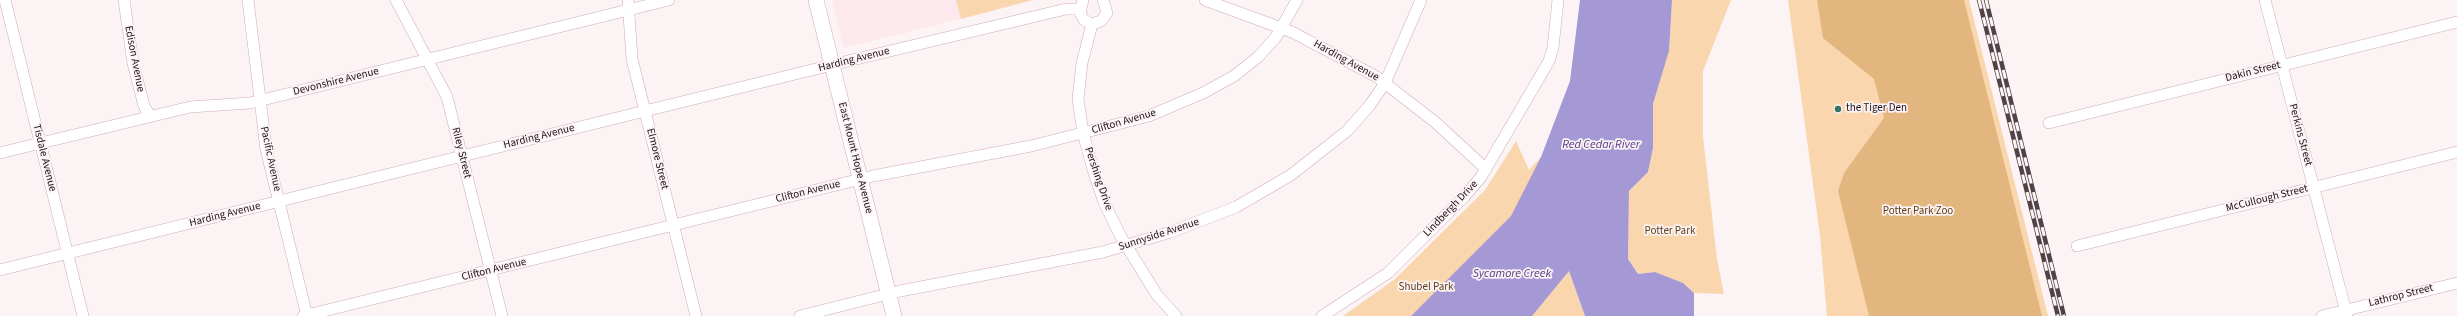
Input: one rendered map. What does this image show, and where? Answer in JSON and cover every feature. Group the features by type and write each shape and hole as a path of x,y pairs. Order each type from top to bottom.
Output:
{"street":[{"name":"Tisdale Avenue","path":"5,0 83,316"},
{"name":"Edison Avenue","path":"124,0 133,63 144,106 150,116"},
{"name":"Pacific Avenue","path":"248,0 266,149 306,316"},
{"name":"Riley Street","path":"396,0 447,97 502,316"},
{"name":"Devonshire Avenue","path":"0,153 150,116 207,104 250,103 259,101 427,60 629,5 669,0"},
{"name":"East Mount Hope Avenue","path":"816,0 894,316"},
{"name":"Harding Avenue","path":"1205,0 1283,28 1385,83 1435,122 1486,169"},
{"name":"Clifton Avenue","path":"306,316 860,180 1083,133 1149,116 1203,93 1234,76 1258,57 1283,28 1297,0"},
{"name":"Sunnyside Avenue","path":"800,316 889,294 1126,246 1209,218 1268,189 1290,175 1347,131 1370,106 1385,83 1422,0"},
{"name":"Lindbergh Drive","path":"1322,316 1388,273 1464,197 1486,169 1549,61 1553,48 1558,0"},
{"name":"Perkins Street","path":"2265,0 2347,313"},
{"path":"1081,4 1084,20 1092,24 1104,18 1108,1"},
{"name":"Harding Avenue","path":"0,270 1066,9 1081,4"},
{"name":"Elmore Street","path":"629,5 632,59 696,316"},
{"name":"Dakin Street","path":"2049,123 2282,64 2457,22"},
{"name":"Pershing Drive","path":"1092,24 1082,63 1078,99 1083,133 1104,202 1126,246 1157,295 1176,316"},
{"name":"McCullough Street","path":"2077,246 2457,152"},
{"name":"Lathrop Street","path":"2322,316 2347,313 2457,283"}],"shaded area":[{"path":"832,0 1036,0 844,48"}],"green space":[{"path":"956,0 1032,0 961,19"},
{"name":"Potter Park","path":"1672,0 1731,0 1703,71 1703,137 1717,259 1724,294 1694,293 1683,283 1655,272 1638,274 1628,259 1629,191 1648,172 1653,148 1653,104 1669,51"},
{"name":"Potter Park Zoo","path":"1788,0 1969,0 2048,316 1827,316 1820,236"},
{"name":"Potter Park Zoo","path":"1817,0 1964,0 2042,316 1869,316 1838,191 1844,173 1884,118 1874,79 1823,38"},
{"name":"Shubel Park","path":"1516,141 1529,170 1541,157 1569,271 1585,316 1343,316 1395,279 1485,190"}],"water":[{"name":"Red Cedar River","path":"1580,0 1672,0 1669,51 1653,104 1653,148 1648,172 1629,191 1628,259 1638,274 1655,272 1683,283 1694,293 1694,316 1585,316 1569,271 1532,316 1411,316 1511,216 1541,157 1570,81"}],"railway":[{"path":"1979,0 2058,316"},
{"path":"1986,0 2064,316"}],"place":[{"name":"the Tiger Den","path":"1838,109"}],"water label":[{"name":"Sycamore Creek","path":"1512,274"}]}
